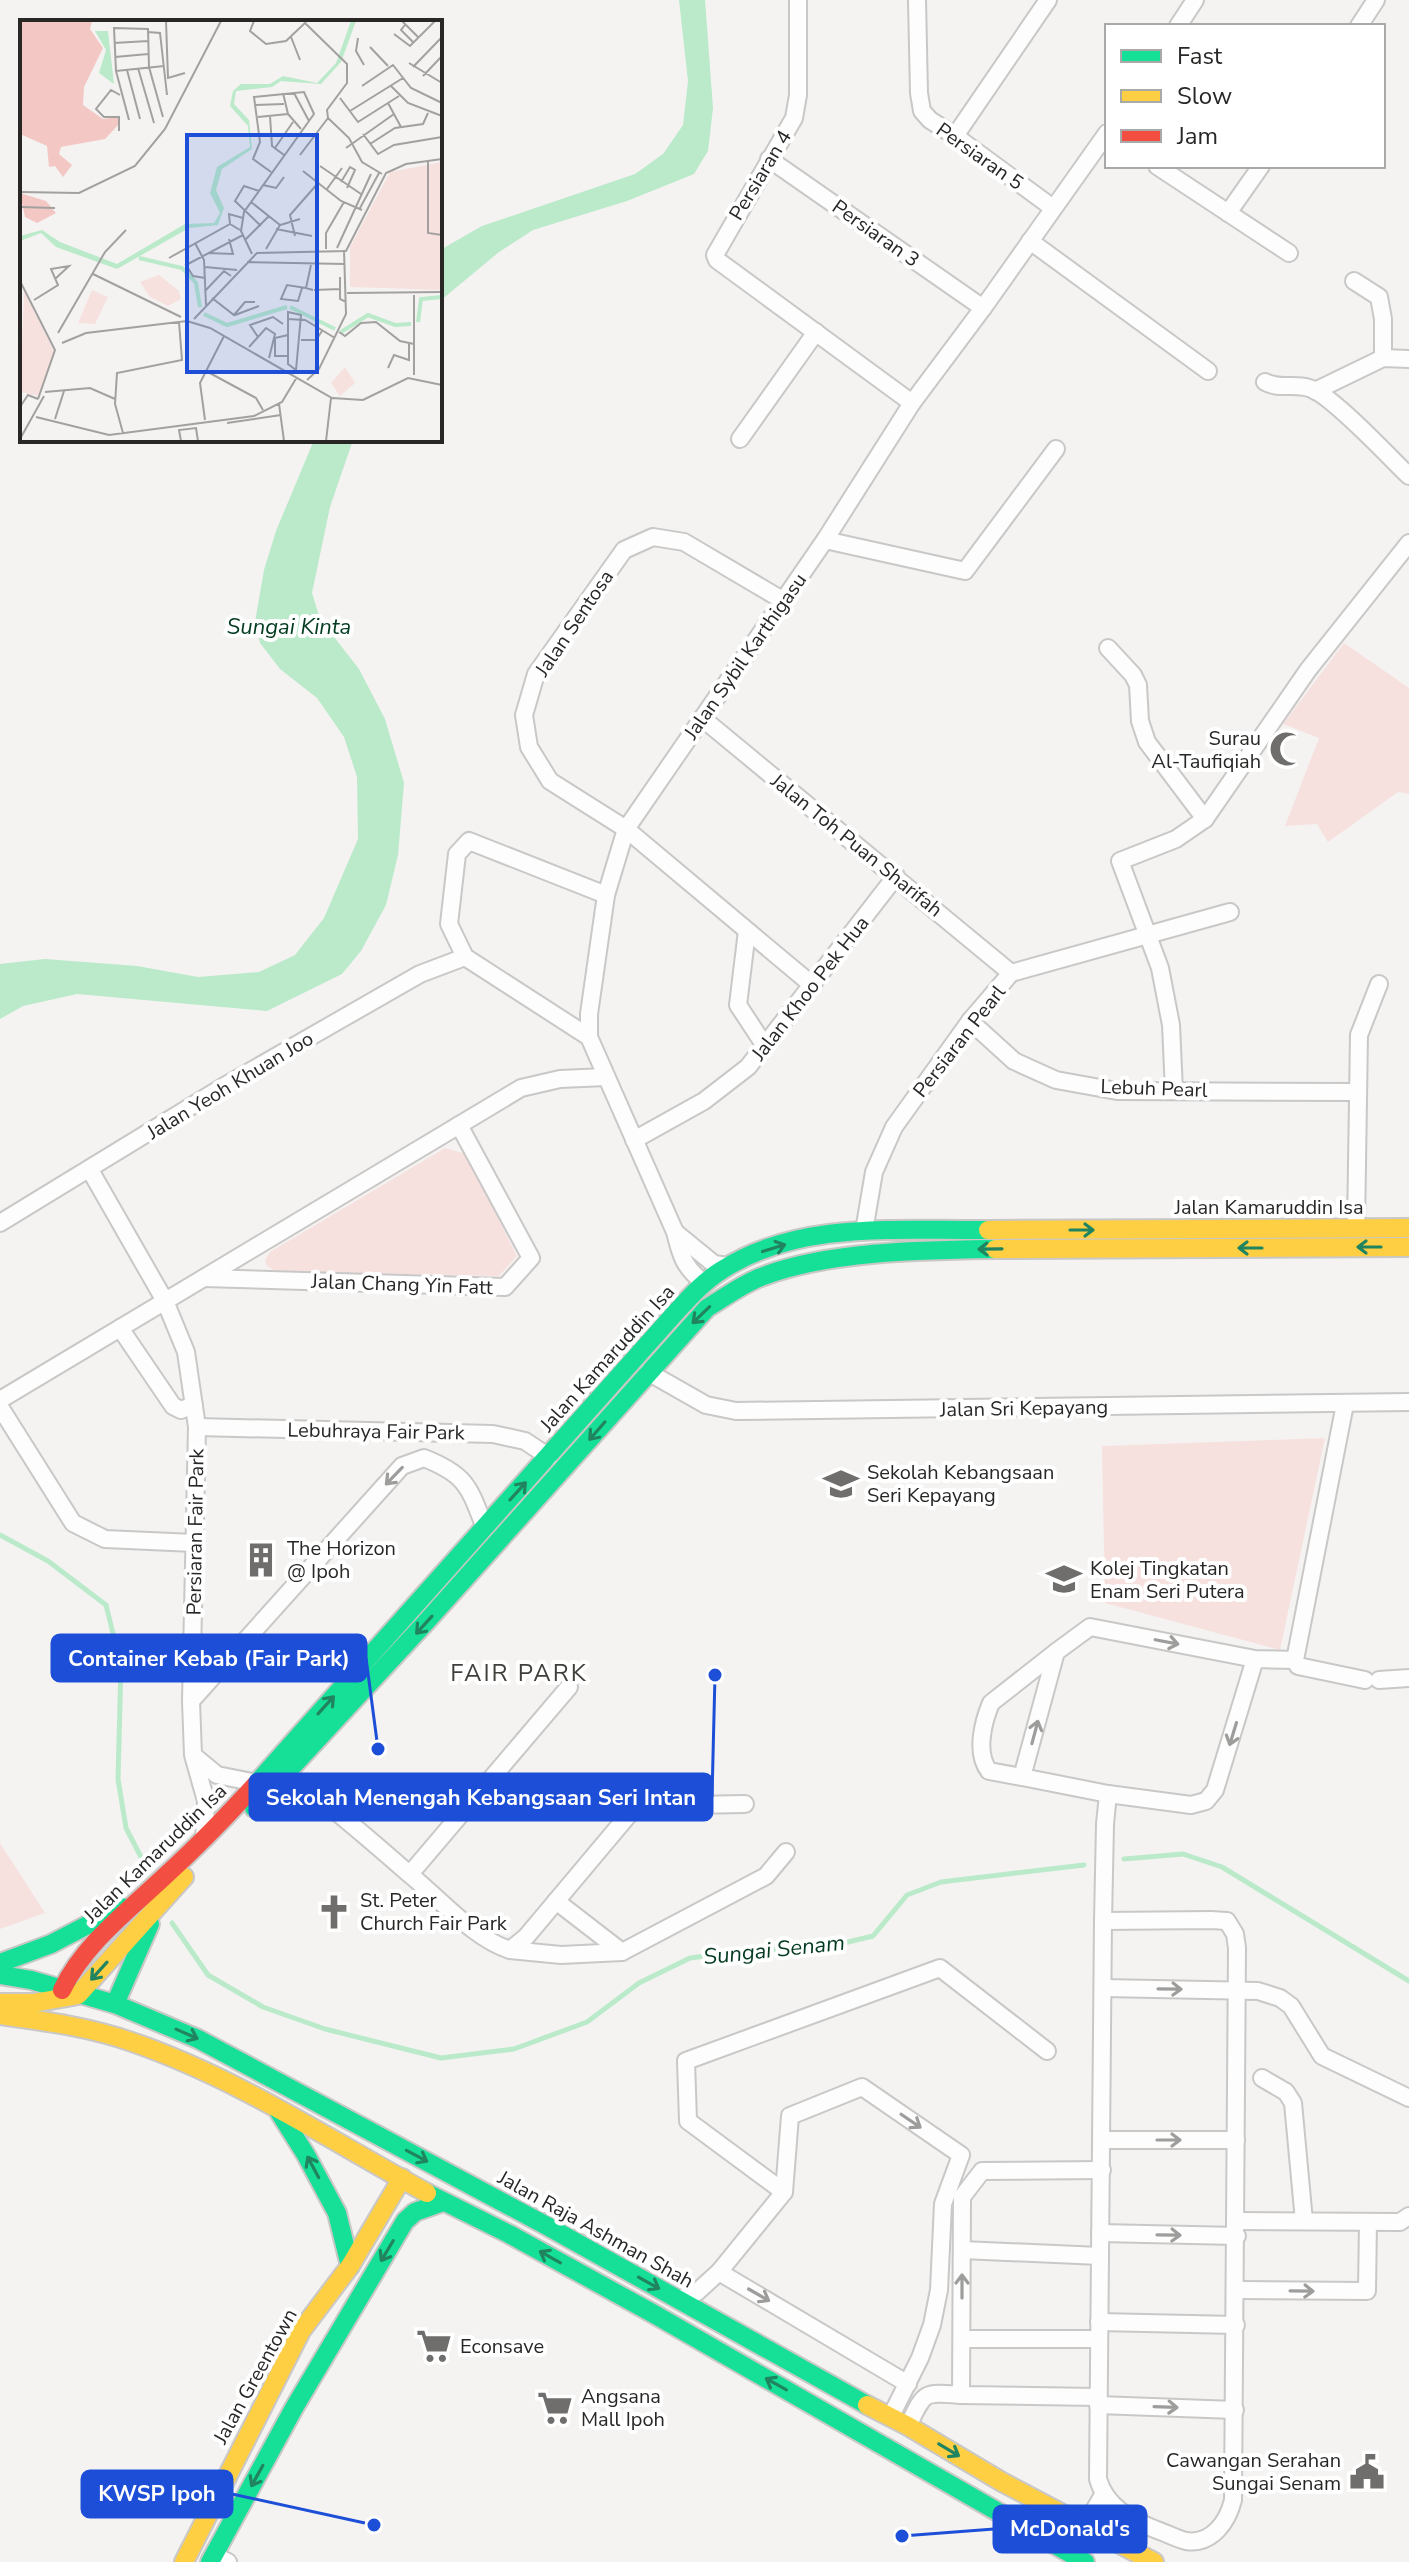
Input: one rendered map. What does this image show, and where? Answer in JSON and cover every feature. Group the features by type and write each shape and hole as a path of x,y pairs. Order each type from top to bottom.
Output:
{"main road":[{"name":"Jalan Kamaruddin Isa","path":"152,1900 257,1783 281,1768 485,1528 633,1361 704,1283 728,1266 766,1250 822,1235 864,1231 1409,1228"},
{"path":"822,1261 854,1242 864,1231"},
{"name":"Jalan Kamaruddin Isa","path":"68,1995 71,1971 91,1946 152,1900 281,1768 707,1308 760,1277 822,1261 864,1255 989,1249 1409,1247"},
{"path":"704,1283 721,1285 747,1273 760,1277"},
{"path":"633,1361 648,1372"},
{"path":"0,1963 152,1900"},
{"path":"115,2004 152,1900"},
{"name":"Jalan Raja Ashman Shah","path":"0,1975 31,1980 68,1995 115,2004 198,2039 547,2226 840,2392 891,2416 1002,2482 1154,2562"},
{"path":"0,2003 68,1995 84,2015 113,2023 204,2063 276,2108 443,2202 506,2233 1085,2562"},
{"path":"0,2015 129,2041 246,2090"},
{"path":"276,2108 337,2213 350,2266"},
{"path":"402,2178 427,2181 504,2219 547,2226"},
{"name":"Jalan Greentown","path":"184,2562 301,2331 350,2266 402,2178"},
{"path":"217,2560 294,2408 405,2221 415,2212 443,2202"},
{"path":"840,2392 850,2410 844,2423"},
{"path":"1002,2482 1123,2562"}],"street":[{"name":"Persiaran 4","path":"798,0 799,69 794,118 716,251 717,260 816,332"},
{"name":"Persiaran 5","path":"917,0 922,111 930,120 1053,208"},
{"path":"955,136 1048,0"},
{"path":"1179,24 1195,0"},
{"path":"1360,24 1376,0"},
{"name":"Jalan Sybil Karthigasu","path":"704,1283 689,1271 675,1232 589,1037 589,1014 606,895 626,829 825,540 912,403 1105,136"},
{"name":"Persiaran 3","path":"769,159 983,308"},
{"path":"1160,168 1289,253"},
{"path":"1228,213 1260,168"},
{"path":"1030,241 1208,371"},
{"path":"1354,281 1379,297 1383,319 1383,358"},
{"path":"740,439 816,332 912,403"},
{"path":"1315,391 1383,358 1409,359"},
{"path":"1265,382 1275,388 1309,388 1328,398 1409,476"},
{"path":"825,540 965,571 1056,449"},
{"name":"Jalan Sentosa","path":"784,601 684,542 653,537 624,550 536,674 524,715 529,747 550,781 626,829 811,984"},
{"path":"1174,1091 1171,1025 1160,968 1120,861 1176,839 1205,819 1308,670 1409,543"},
{"path":"1108,648 1133,675 1138,685 1140,721 1147,742 1205,819"},
{"name":"Jalan Toh Puan Sharifah","path":"702,718 1011,973"},
{"path":"589,1037 465,957 449,924 457,854 469,841 606,895"},
{"name":"Jalan Khoo Pek Hua","path":"634,1140 704,1101 748,1067 896,876"},
{"name":"Persiaran Pearl","path":"864,1231 874,1172 894,1127 970,1021 1011,973 1230,912"},
{"path":"747,931 738,1005 765,1046"},
{"name":"Jalan Yeoh Khuan Joo","path":"0,1223 221,1088 407,982 465,957"},
{"path":"1356,1228 1359,1035 1379,984"},
{"name":"Lebuh Pearl","path":"970,1021 1014,1061 1056,1080 1117,1091 1358,1092"},
{"path":"0,1400 521,1088 560,1079 606,1077"},
{"name":"Jalan Chang Yin Fatt","path":"204,1278 505,1287 531,1258 459,1125"},
{"name":"Persiaran Fair Park","path":"90,1170 165,1301 186,1352 197,1427 191,1701 193,1755 206,1801 204,1840"},
{"name":"Jalan Sybil Karthigasu","path":"675,1232 714,1264 728,1266"},
{"path":"120,1328 173,1406 181,1410 194,1405"},
{"name":"Jalan Sri Kepayang","path":"648,1372 706,1405 736,1411 1409,1402"},
{"path":"1345,1404 1295,1660 1298,1666 1372,1680 1409,1678"},
{"path":"0,1407 73,1523 105,1539 194,1543"},
{"name":"Lebuhraya Fair Park","path":"197,1427 493,1434 525,1441 549,1457"},
{"path":"191,1701 402,1466 424,1458 451,1468 469,1488 485,1528"},
{"path":"1255,1659 1215,1790 1206,1801 1191,1805 1108,1794 989,1771 983,1764 980,1751 991,1703 1090,1627 1255,1659 1295,1660"},
{"path":"1022,1777 1056,1652"},
{"path":"410,1874 569,1687"},
{"path":"193,1755 217,1775 257,1783"},
{"path":"281,1768 440,1902 497,1946 510,1950 561,1955 622,1952 766,1876 786,1852"},
{"path":"1103,1921 1227,1921 1235,1934 1237,1948 1233,2500 1229,2517 1222,2528 1205,2538 1188,2542 1126,2516 1103,2495 1098,2479 1103,1921 1108,1794"},
{"path":"510,1950 526,1937 636,1806 745,1804"},
{"path":"556,1901 622,1952"},
{"path":"784,2192 688,2121 686,2061 940,1968 1047,2051"},
{"path":"1103,1988 1258,1991 1280,1998 1291,2006 1322,2056 1409,2098"},
{"path":"1262,2078 1286,2092 1293,2103 1304,2221"},
{"path":"679,2299 697,2292 719,2272 784,2192 790,2116 862,2087 961,2155 943,2204 939,2290 932,2325 891,2416"},
{"path":"1102,2140 1236,2140"},
{"path":"961,2395 962,2197 982,2171 1102,2170"},
{"path":"1100,2233 1237,2229 1304,2221 1400,2222 1409,2216"},
{"path":"1236,2290 1367,2291 1368,2222"},
{"path":"962,2250 1100,2256"},
{"path":"719,2272 908,2384"},
{"path":"962,2339 1236,2325"},
{"path":"908,2426 923,2397 929,2394 1235,2410"},
{"path":"1086,2524 1103,2495"},
{"path":"184,2562 217,2560 200,2528"}],"shaded area":[{"path":"1344,643 1409,688 1409,794 1398,792 1328,842 1317,824 1285,826 1319,738 1283,724"},
{"path":"445,1148 466,1154 517,1256 499,1276 275,1271 267,1266 265,1260 270,1252"},
{"path":"1325,1438 1280,1650 1105,1603 1102,1446"},
{"path":"0,1843 45,1913 0,1929"}],"water":[{"path":"679,0 705,0 713,108 708,151 694,174 627,201 533,230 499,252 442,299 442,249 482,226 635,174 663,154 683,125 688,81"},
{"name":"Sungai Kinta","path":"313,442 352,442 330,507 312,593 320,619 359,669 385,719 404,783 398,855 386,905 361,951 342,974 267,1011 77,994 23,1006 0,1019 0,964 45,959 137,966 198,977 259,972 295,955 324,918 358,839 357,777 344,737 317,698 280,669 260,643 255,622 264,570 276,531"}],"waterway":[{"name":"Sungai Senam","path":"0,1535 48,1561 106,1605 121,1666 118,1779 126,1828 141,1857"},
{"name":"Sungai Senam","path":"1124,1859 1183,1854 1222,1867 1409,1981"},
{"name":"Sungai Senam","path":"172,1923 208,1975 263,2007 325,2029 441,2058 514,2049 587,2022 639,1983 690,1958 753,1950 819,1949 873,1936 907,1895 941,1882 1084,1865"}],"traffic: fast":[{"path":"256,1784 676,1312 715,1274 752,1254 817,1236 885,1230 988,1230"},
{"path":"254,1808 426,1622 707,1308 754,1280 815,1262 876,1254 995,1249"},
{"path":"0,1963 51,1944 122,1907"},
{"path":"115,2004 150,1924"},
{"path":"0,1975 31,1980 115,2004 198,2039 547,2226 867,2405"},
{"path":"279,2112 337,2213 350,2266"},
{"path":"427,2193 654,2314 1085,2562"},
{"path":"210,2562 294,2408 405,2221 415,2212 443,2202"}],"traffic: slow":[{"path":"988,1230 1409,1228"},
{"path":"995,1249 1409,1247"},
{"path":"78,1995 184,1877"},
{"path":"0,2003 33,2003 73,1996"},
{"path":"0,2015 100,2032 171,2057 282,2111 427,2193"},
{"path":"184,2562 301,2331 350,2266 402,2178"},
{"path":"867,2405 1002,2482 1154,2562"}],"traffic: jam":[{"path":"62,1990 71,1973 95,1943 200,1843 256,1784"}],"place":[{"name":"Surau Al-Taufiqiah","path":"1287,749"},
{"name":"Sekolah Kebangsaan Seri Kepayang","path":"841,1484"},
{"name":"The Horizon @ Ipoh","path":"261,1560"},
{"name":"Kolej Tingkatan Enam Seri Putera","path":"1064,1579"},
{"name":"Sekolah Menengah Kebangsaan Seri Intan","path":"715,1675"},
{"name":"Container Kebab (Fair Park)","path":"378,1749"},
{"name":"St. Peter Church Fair Park","path":"334,1912"},
{"name":"Econsave","path":"434,2346"},
{"name":"Angsana Mall Ipoh","path":"555,2408"},
{"name":"Cawangan Serahan Sungai Senam","path":"1367,2472"},
{"name":"KWSP Ipoh","path":"374,2525"},
{"name":"McDonald's","path":"902,2536"}],"district":[{"name":"FAIR PARK","path":"519,1673"}]}
